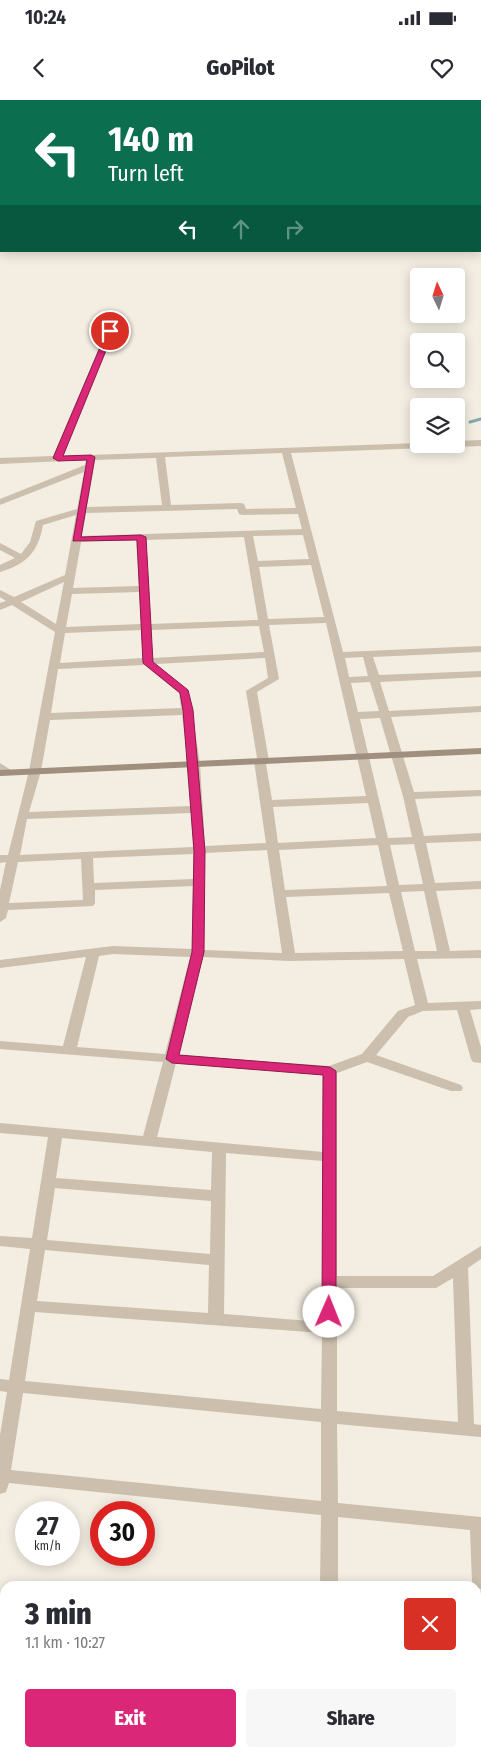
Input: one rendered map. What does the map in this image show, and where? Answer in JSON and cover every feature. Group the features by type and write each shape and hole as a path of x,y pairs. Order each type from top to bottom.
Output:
{"street":[{"path":"58,458 114,324"},
{"path":"465,444 481,443"},
{"path":"0,461 58,458 90,462 160,455 410,446"},
{"path":"286,450 354,716 422,1007"},
{"path":"160,455 167,508"},
{"path":"0,466 14,460"},
{"path":"0,502 90,462"},
{"path":"87,855 89,903 1,911 22,816 35,771 90,462"},
{"path":"0,569 23,559 36,543 39,522 82,510 241,506 242,512 302,511"},
{"path":"76,539 307,532"},
{"path":"248,534 274,679 251,691 289,957"},
{"path":"141,537 148,663 184,692 194,764 199,851 198,952 172,1059 149,1141"},
{"path":"0,546 23,559"},
{"path":"254,564 315,562"},
{"path":"0,607 70,576"},
{"path":"67,591 143,589"},
{"path":"0,593 59,630 330,620"},
{"path":"339,655 481,649"},
{"path":"367,654 409,796 445,956"},
{"path":"53,666 148,663 270,655"},
{"path":"345,680 481,674"},
{"path":"354,716 481,709"},
{"path":"44,717 188,710"},
{"path":"3,770 35,771 481,751"},
{"path":"409,796 481,793"},
{"path":"266,804 373,799"},
{"path":"22,816 196,808"},
{"path":"0,859 481,837"},
{"path":"88,887 199,882"},
{"path":"280,894 481,885"},
{"path":"0,964 113,950 289,957 392,954 410,957 481,954"},
{"path":"69,1050 93,953"},
{"path":"0,1045 330,1071 367,1057 403,1014 422,1007 481,1005"},
{"path":"462,1006 478,1059"},
{"path":"367,1057 456,1088"},
{"path":"329,1581 330,1071"},
{"path":"0,1128 329,1157"},
{"path":"56,1133 29,1306 8,1385 1,1481 479,1524 481,1581"},
{"path":"216,1319 219,1147"},
{"path":"48,1182 218,1196"},
{"path":"0,1241 217,1260"},
{"path":"330,1282 436,1282 481,1250"},
{"path":"8,1385 330,1418 474,1430 460,1265"},
{"path":"29,1306 329,1328"}],"waterway":[{"path":"470,422 481,419"}],"route":[{"path":"110,331 58,458 91,457 76,539 141,537 148,663 184,692 188,710 194,764 199,851 198,952 172,1059 330,1071 329,1312"}]}
